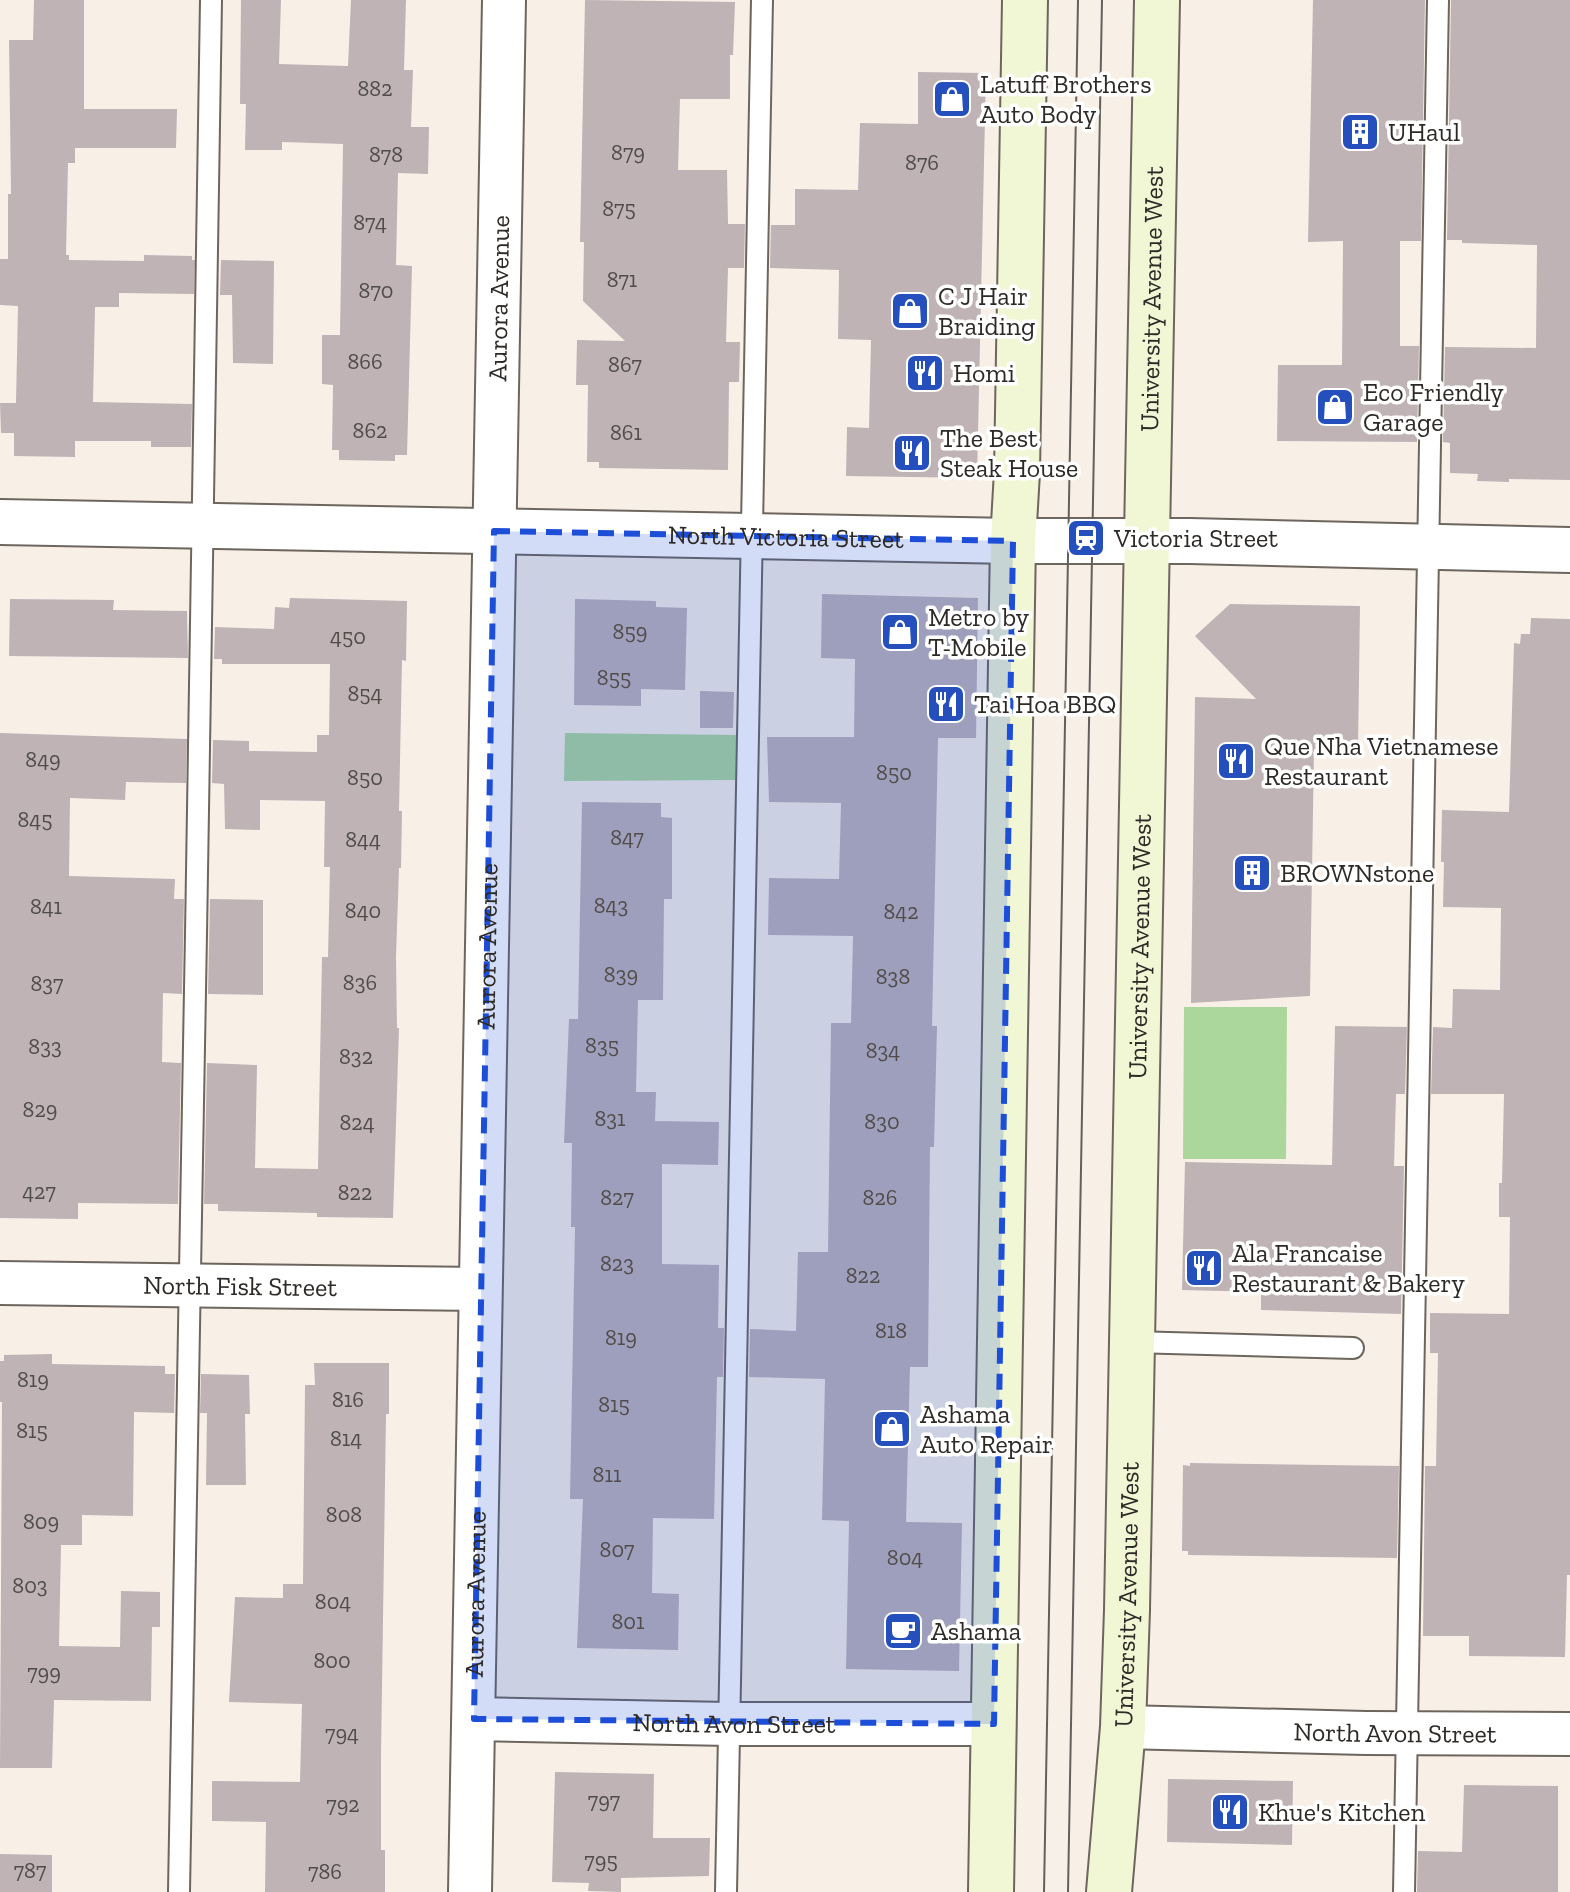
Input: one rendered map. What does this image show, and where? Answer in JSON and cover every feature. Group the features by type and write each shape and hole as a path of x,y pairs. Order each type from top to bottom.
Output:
{"main road":[{"path":"991,1892 1025,0"},
{"name":"University Avenue West","path":"1109,1892 1123,1727 1128,1595 1157,0"}],"street":[{"name":"Aurora Avenue","path":"470,1892 504,0"},
{"name":"North Victoria Street","path":"0,522 1570,550"},
{"name":"North Fisk Street","path":"0,1283 480,1289"},
{"name":"North Avon Street","path":"474,1719 729,1724 994,1724"},
{"name":"North Avon Street","path":"1123,1727 1570,1734"}],"lane":[{"path":"179,1892 211,0"},
{"path":"726,1892 762,0"},
{"path":"1404,1892 1438,0"},
{"path":"1131,1342 1353,1348"}],"highlighted area":[{"path":"494,531 1013,541 994,1724 474,1719"}],"green space":[{"path":"565,733 738,735 738,780 564,781"},
{"path":"1184,1007 1287,1007 1286,1159 1183,1159"}],"building":[{"path":"34,0 84,0 84,109 177,109 176,148 75,148 75,163 68,163 66,255 69,255 69,260 144,261 144,255 192,256 195,260 194,294 119,293 119,307 95,307 93,402 192,404 191,447 151,447 151,441 75,441 75,457 14,456 14,433 1,433 0,403 16,403 18,306 0,305 0,259 8,259 8,194 11,194 9,40 33,40"},
{"path":"241,0 281,0 279,64 348,66 351,0 406,0 404,70 413,70 411,127 429,127 428,174 398,173 396,265 412,266 407,455 395,455 395,461 339,460 339,450 332,450 333,385 322,384 322,335 340,335 343,144 282,142 282,150 245,150 246,104 240,104"},
{"path":"585,0 735,2 730,99 680,99 678,170 727,170 728,224 745,224 744,268 728,268 726,342 740,342 739,382 729,382 728,470 599,468 599,462 587,462 588,385 576,385 577,340 625,341 583,301 584,242 580,242"},
{"path":"1313,0 1425,0 1421,241 1400,241 1400,346 1419,346 1417,442 1277,441 1278,365 1342,365 1343,241 1308,242"},
{"path":"1451,0 1570,0 1570,480 1477,481 1478,474 1450,473 1450,443 1443,442 1445,347 1536,348 1537,245 1447,240"},
{"path":"918,72 986,73 977,478 846,476 847,427 869,428 871,340 838,339 839,270 770,268 771,225 795,225 795,189 858,190 860,123 918,124"},
{"path":"221,260 274,261 273,364 233,363 232,295 220,295"},
{"path":"822,594 978,598 976,738 938,738 932,1026 937,1026 934,1147 930,1147 928,1367 910,1367 906,1522 962,1523 959,1671 846,1669 849,1521 822,1520 825,1379 749,1377 750,1329 796,1331 798,1252 828,1252 831,1023 851,1023 853,936 768,935 769,878 839,879 841,803 769,802 767,737 854,737 855,659 821,658"},
{"path":"290,598 407,601 406,661 402,660 401,868 396,957 399,1028 393,1218 218,1211 218,1204 204,1204 207,1063 257,1065 255,1168 318,1169 322,957 328,957 330,867 324,867 325,801 260,800 260,830 225,829 224,784 212,783 213,740 249,741 249,751 317,752 317,735 329,735 330,664 222,664 222,659 214,659 215,627 274,629 275,607 289,608"},
{"path":"10,599 114,600 113,610 187,611 188,658 9,656"},
{"path":"575,599 656,601 656,607 687,608 685,690 641,689 641,706 574,705"},
{"name":"BROWNstone","path":"1230,604 1360,606 1358,749 1314,749 1310,996 1191,1003 1195,697 1256,699 1195,636"},
{"path":"1531,618 1570,619 1570,1575 1567,1575 1565,1657 1469,1656 1469,1636 1423,1636 1425,1466 1436,1466 1438,1353 1430,1353 1430,1313 1509,1314 1510,1217 1499,1217 1504,1094 1431,1094 1433,1027 1452,1028 1453,989 1500,990 1501,908 1443,907 1442,810 1509,812 1514,643 1520,644 1521,634 1530,634"},
{"path":"700,691 734,692 733,728 700,728"},
{"path":"0,733 187,739 186,783 126,782 125,800 70,798 69,876 175,879 174,899 184,899 182,994 163,993 162,1062 181,1063 178,1204 78,1203 78,1219 0,1218"},
{"path":"582,802 661,803 661,817 672,818 672,899 664,899 663,1000 638,1000 636,1092 656,1092 655,1121 719,1122 718,1165 662,1164 662,1264 719,1265 718,1328 724,1328 723,1377 717,1377 714,1519 653,1518 652,1593 679,1594 678,1650 577,1648 583,1499 570,1499 575,1227 571,1227 572,1143 564,1143 569,1019 578,1019"},
{"path":"210,899 263,900 263,995 208,994"},
{"path":"1335,1026 1407,1027 1405,1094 1396,1094 1394,1166 1404,1166 1401,1314 1261,1310 1261,1292 1182,1290 1185,1162 1332,1165"},
{"path":"52,1354 52,1364 165,1366 165,1374 175,1374 174,1413 134,1412 133,1516 82,1515 82,1545 61,1545 59,1646 120,1647 121,1591 160,1592 160,1627 152,1627 151,1701 54,1700 52,1768 0,1768 0,1361 4,1361 4,1355"},
{"path":"314,1363 389,1363 381,1756 381,1850 385,1850 385,1892 265,1892 266,1822 212,1821 212,1781 300,1782 302,1704 229,1702 235,1597 283,1598 283,1584 303,1584 305,1385 315,1385"},
{"path":"201,1374 249,1375 250,1414 245,1414 246,1485 206,1485 207,1413 200,1413"},
{"path":"1190,1463 1399,1466 1397,1558 1188,1555 1188,1551 1182,1551 1183,1465 1190,1466"},
{"path":"555,1772 654,1774 653,1838 710,1838 709,1876 621,1878 621,1892 588,1891 589,1883 552,1882"},
{"name":"Khue's Kitchen","path":"1168,1779 1293,1781 1292,1845 1167,1842"},
{"path":"1464,1785 1558,1786 1558,1892 1417,1892 1418,1851 1462,1852"},
{"path":"0,1854 52,1855 52,1892 0,1892"}],"tram line":[{"path":"1044,1892 1078,0"},
{"path":"1068,1892 1102,0"}],"place":[{"name":"Latuff Brothers Auto Body","path":"952,99"},
{"name":"UHaul","path":"1360,132"},
{"name":"C J Hair Braiding","path":"910,311"},
{"name":"Homi","path":"925,373"},
{"name":"Eco Friendly Garage","path":"1335,407"},
{"name":"The Best Steak House","path":"912,453"},
{"name":"Victoria Street","path":"1086,538"},
{"name":"Metro by T-Mobile","path":"900,632"},
{"name":"Tai Hoa BBQ","path":"946,704"},
{"name":"Que Nha Vietnamese Restaurant","path":"1236,761"},
{"name":"BROWNstone","path":"1252,873"},
{"name":"Ala Francaise Restaurant & Bakery","path":"1204,1268"},
{"name":"Ashama Auto Repair","path":"892,1429"},
{"name":"Ashama","path":"903,1631"},
{"name":"Khue's Kitchen","path":"1230,1812"}]}
